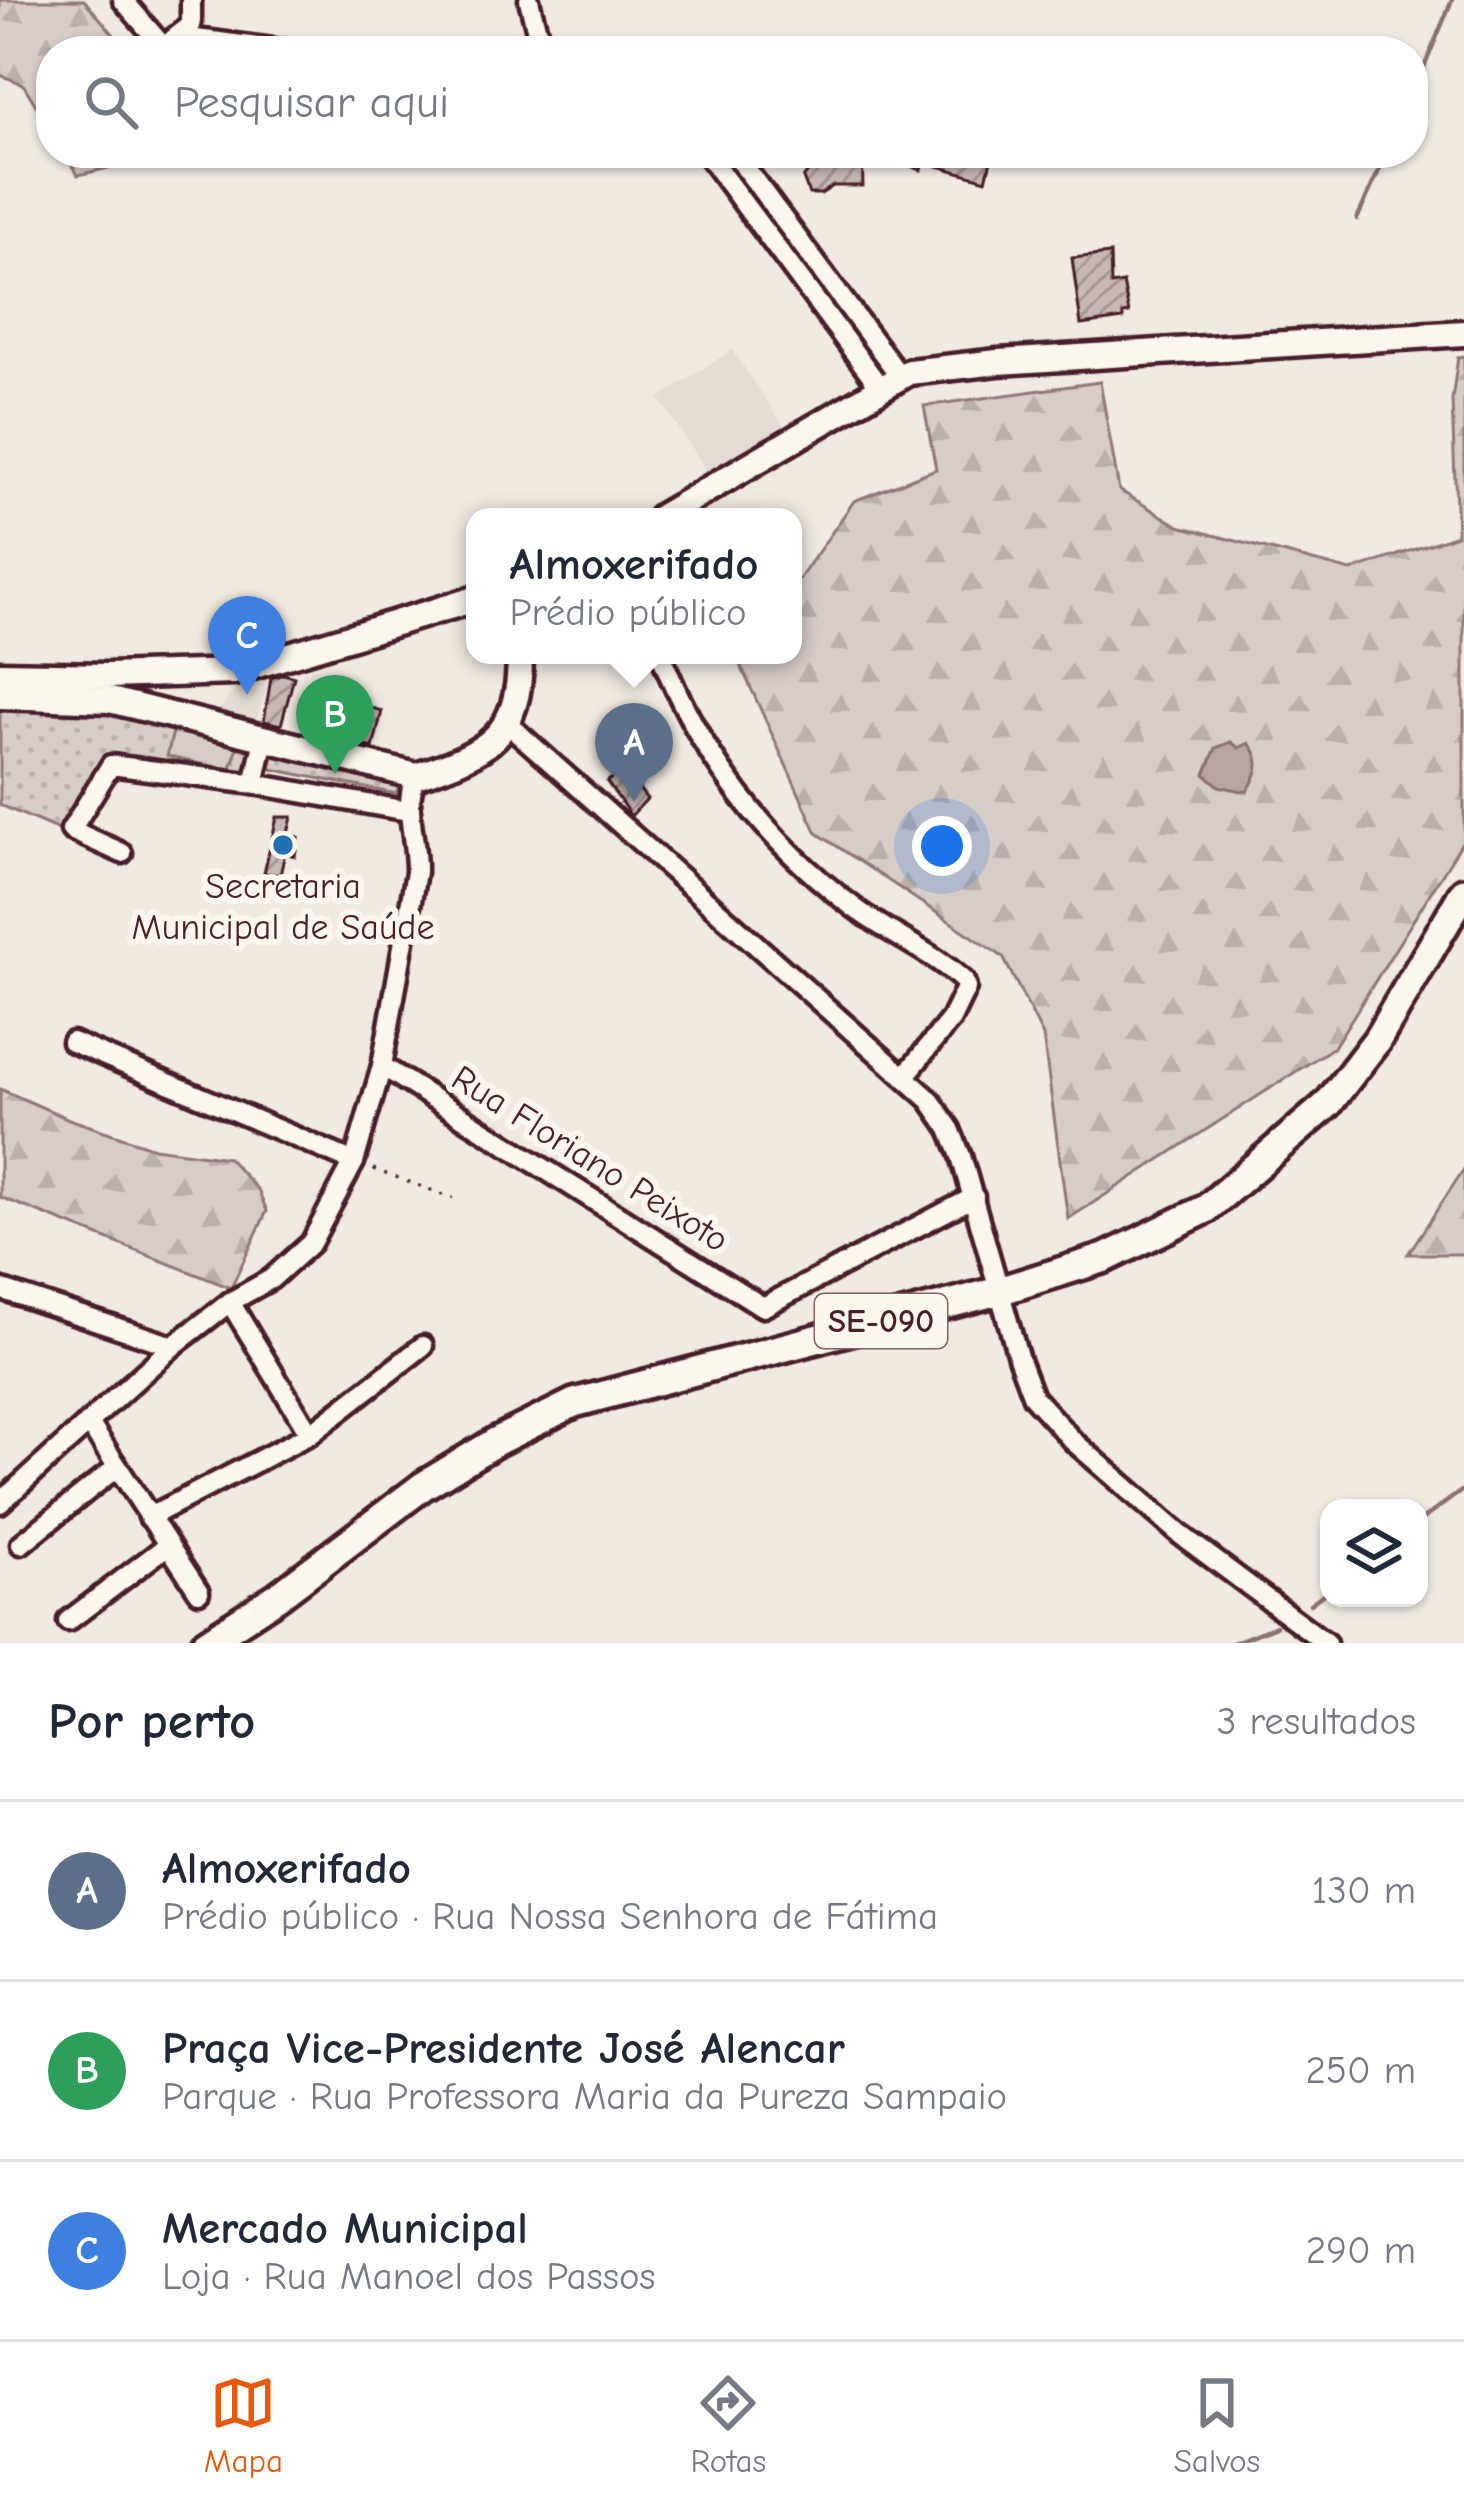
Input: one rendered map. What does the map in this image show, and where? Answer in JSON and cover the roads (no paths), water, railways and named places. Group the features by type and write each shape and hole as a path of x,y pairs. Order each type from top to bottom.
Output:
{"main road":[{"name":"SE-090","path":"206,1643 278,1596 423,1486 496,1441 555,1413 654,1381 1002,1290 1105,1258 1206,1209 1328,1104 1377,1040 1464,892"}],"street":[{"path":"123,0 162,36"},
{"path":"174,36 193,18 191,0"},
{"path":"529,0 538,36"},
{"path":"718,168 890,381"},
{"path":"744,168 890,381"},
{"path":"676,508 890,381 998,362 1464,333"},
{"path":"0,674 234,672 466,602"},
{"path":"0,696 110,700 416,776 451,765 489,743 508,724 516,706 519,664"},
{"path":"665,664 700,742 757,818 842,898 964,981 961,1004 905,1076"},
{"path":"508,724 930,1100 950,1129 974,1197 1033,1396 1058,1427 1181,1535 1326,1643"},
{"path":"254,784 264,739"},
{"path":"122,853 71,830 111,765 408,811"},
{"path":"0,1503 172,1346 298,1258 326,1217 354,1162 382,1066 416,872 417,844 408,811 416,776"},
{"path":"72,1042 354,1162"},
{"name":"Rua Floriano Peixoto","path":"382,1066 763,1307 974,1197"},
{"path":"0,1289 172,1346"},
{"path":"230,1302 310,1434"},
{"path":"149,1517 310,1434 423,1346"},
{"path":"89,1424 199,1592"},
{"path":"21,1544 118,1467"},
{"path":"68,1622 168,1545"}],"waterway":[{"path":"1428,58 1452,0"},
{"path":"1357,219 1380,168"},
{"path":"1428,1515 1464,1489"},
{"path":"1310,1604 1320,1597"},
{"path":"1232,1643 1276,1626"}],"place":[{"name":"Mercado Municipal","path":"247,695"},
{"name":"Praça Vice-Presidente José Alencar","path":"335,774"},
{"name":"Almoxerifado","path":"634,802"},
{"name":"Secretaria Municipal de Saúde","path":"283,845"}]}
